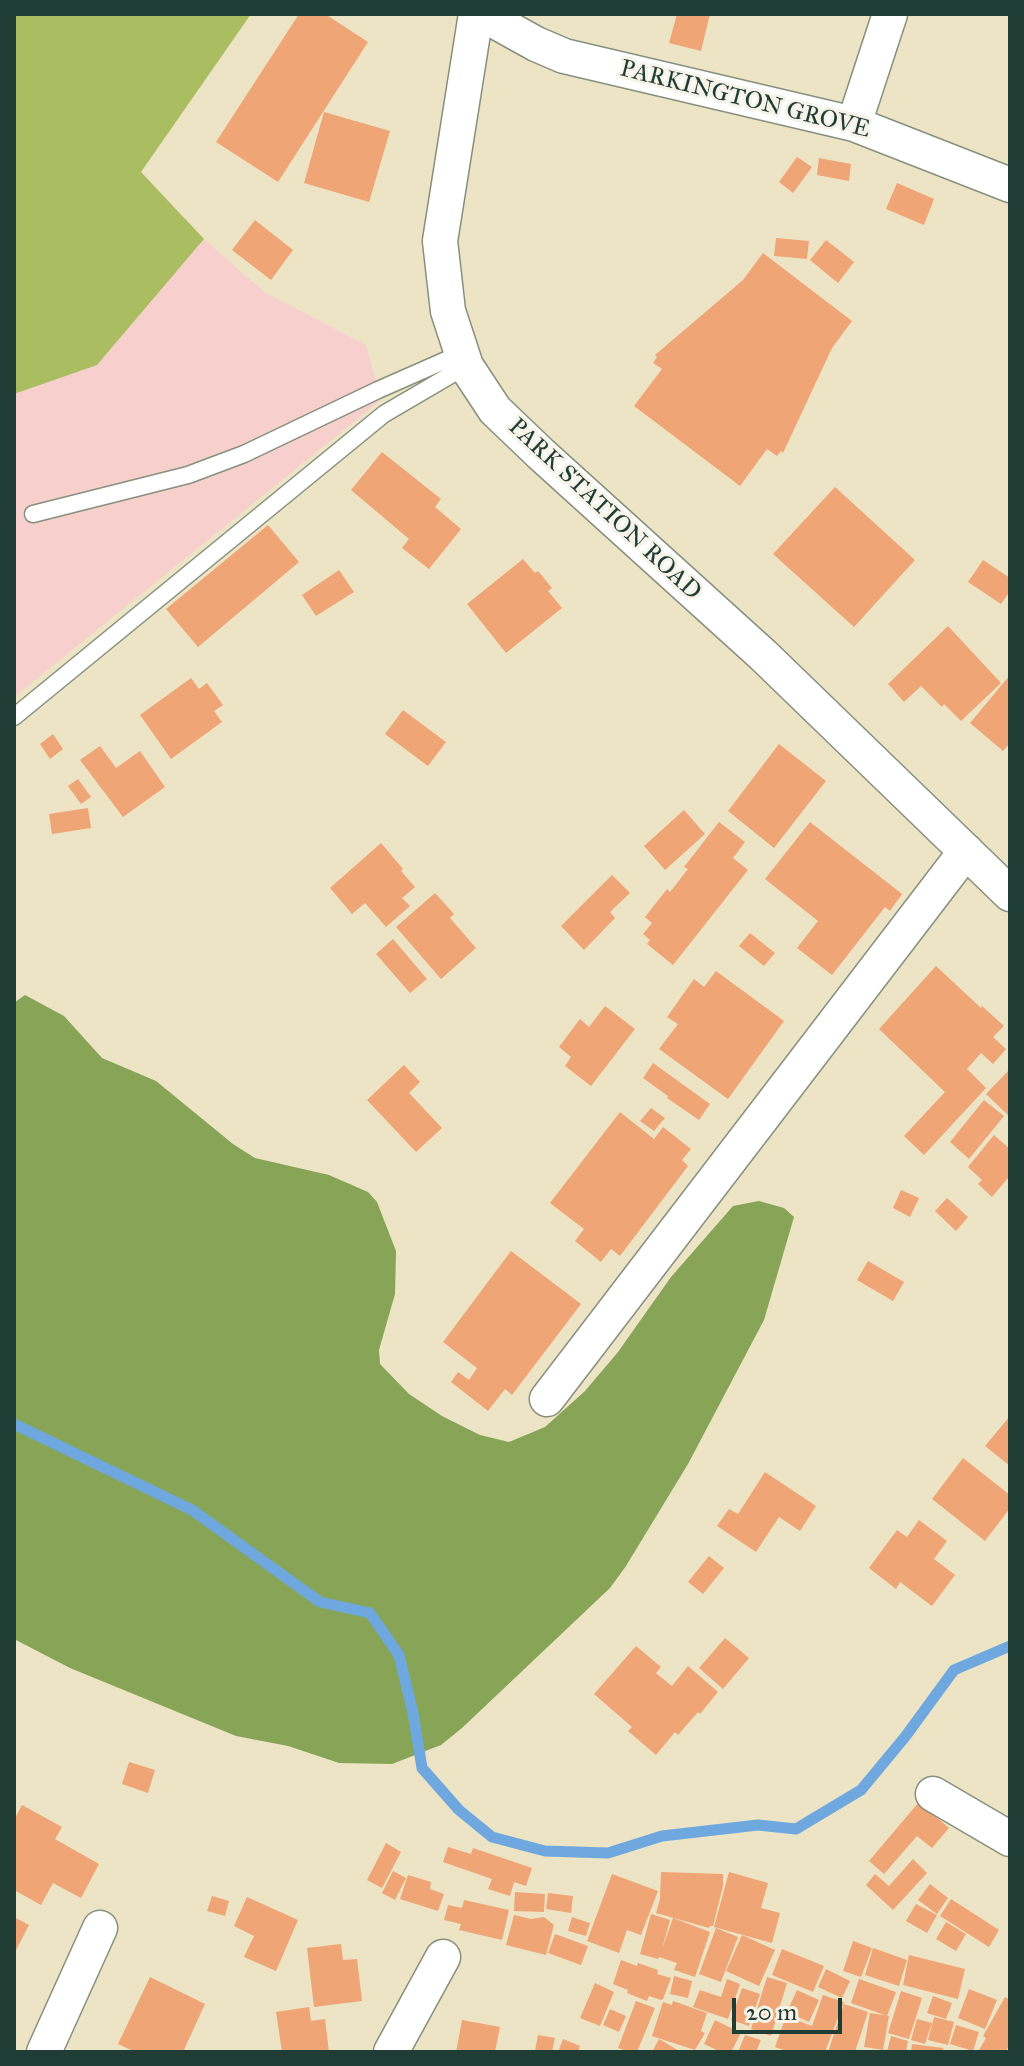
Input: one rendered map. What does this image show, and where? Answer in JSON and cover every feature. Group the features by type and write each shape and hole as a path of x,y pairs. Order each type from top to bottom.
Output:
{"street":[{"name":"PARKINGTON GROVE","path":"479,14 564,56 854,124 1010,185"},
{"name":"PARK STATION ROAD","path":"479,14 440,241 448,311 464,360 495,410 763,655 1010,894"},
{"path":"854,124 890,14"},
{"path":"547,1399 966,851"},
{"path":"933,1794 1010,1839"},
{"path":"44,2052 100,1928"},
{"path":"391,2052 443,1957"}],"lane":[{"path":"33,514 188,475 464,360"},
{"path":"14,717 384,414 464,360"}],"shaded area":[{"path":"204,239 264,292 366,345 381,400 14,697 14,394 97,365"}],"green space":[{"path":"14,14 251,14 141,172 204,239 97,365 14,394"},
{"path":"25,995 64,1016 102,1058 156,1081 233,1144 255,1158 329,1175 368,1192 377,1202 396,1251 395,1294 379,1350 380,1364 409,1394 442,1416 480,1435 509,1442 545,1427 585,1391 618,1352 671,1277 733,1206 759,1201 784,1208 794,1217 764,1320 688,1464 626,1566 610,1588 441,1745 392,1764 339,1763 288,1746 236,1736 70,1668 14,1639 14,1003"}],"building":[{"path":"299,14 325,14 368,42 278,182 216,142"},
{"path":"677,14 710,14 701,51 669,43"},
{"path":"324,112 390,131 369,202 304,183"},
{"path":"797,157 812,167 793,193 779,182"},
{"path":"819,158 851,164 849,181 817,175"},
{"path":"897,183 934,199 924,225 886,209"},
{"path":"255,220 293,250 271,280 232,250"},
{"path":"776,238 809,241 807,259 774,256"},
{"path":"826,240 854,262 838,283 810,260"},
{"path":"763,253 852,321 832,348 783,453 781,451 777,456 767,449 740,486 634,406 662,369 653,363 657,357 655,355 743,280"},
{"path":"382,452 441,499 435,507 461,529 429,569 402,548 409,539 351,490"},
{"path":"835,487 915,560 854,627 773,554"},
{"path":"268,525 299,562 198,647 166,609"},
{"path":"523,559 552,588 548,591 562,608 506,653 467,604"},
{"path":"983,560 1010,578 1010,591 1001,604 968,582"},
{"path":"339,570 354,592 316,616 302,595"},
{"path":"948,626 1001,683 961,721 921,686 904,702 888,684"},
{"path":"1010,675 1010,743 1003,751 970,723"},
{"path":"191,678 199,689 207,683 223,705 214,711 222,722 171,759 140,715"},
{"path":"403,710 446,742 428,766 385,734"},
{"path":"53,734 63,749 50,759 40,744"},
{"path":"779,744 826,781 774,848 728,811"},
{"path":"100,746 116,768 140,751 165,787 123,817 80,760"},
{"path":"78,779 91,797 81,804 68,786"},
{"path":"88,808 91,828 52,834 49,814"},
{"path":"684,810 705,834 665,870 644,846"},
{"path":"719,822 745,842 733,858 748,870 673,965 647,944 650,940 643,934 652,923 645,917 688,869 684,867"},
{"path":"810,822 902,894 890,911 885,907 832,975 797,948 818,921 765,879"},
{"path":"381,843 415,887 402,898 410,906 386,927 365,903 352,914 330,888"},
{"path":"612,875 630,893 610,912 615,918 584,950 561,926"},
{"path":"435,893 454,914 450,918 476,948 441,979 396,927"},
{"path":"750,933 775,953 764,966 739,946"},
{"path":"393,939 427,979 410,993 376,954"},
{"path":"936,966 1004,1026 993,1037 1006,1049 993,1064 981,1053 967,1069 986,1088 924,1155 904,1136 945,1092 879,1029"},
{"path":"716,971 784,1021 728,1099 659,1049 678,1024 667,1017 694,979 704,987"},
{"path":"605,1006 635,1029 591,1086 565,1066 571,1057 559,1047 580,1019 589,1027"},
{"path":"653,1063 710,1104 699,1120 643,1078"},
{"path":"404,1065 420,1082 409,1093 442,1128 416,1152 367,1100"},
{"path":"1010,1069 1010,1117 986,1094"},
{"path":"984,1100 1004,1116 969,1159 950,1142"},
{"path":"651,1108 665,1118 654,1131 640,1121"},
{"path":"620,1112 654,1139 663,1127 691,1149 682,1160 688,1166 620,1256 611,1249 601,1262 575,1241 584,1229 550,1203"},
{"path":"994,1135 1010,1149 1010,1180 1008,1178 992,1197 978,1184 982,1180 968,1167"},
{"path":"901,1190 919,1198 910,1217 893,1208"},
{"path":"947,1198 968,1217 956,1231 935,1211"},
{"path":"511,1251 581,1304 512,1395 505,1389 488,1411 451,1382 458,1372 469,1380 477,1368 443,1342"},
{"path":"868,1261 904,1282 893,1301 857,1280"},
{"path":"1010,1416 1010,1466 985,1446"},
{"path":"963,1458 1010,1495 1010,1508 985,1541 932,1499"},
{"path":"765,1472 816,1506 800,1531 779,1517 756,1552 717,1526 729,1509 738,1514"},
{"path":"919,1520 947,1541 934,1559 955,1575 932,1606 900,1582 896,1589 869,1568 897,1530 907,1537"},
{"path":"709,1556 724,1568 703,1594 688,1582"},
{"path":"725,1638 749,1658 723,1689 699,1668"},
{"path":"636,1646 661,1667 656,1673 672,1686 688,1666 718,1692 700,1714 698,1712 678,1735 675,1732 656,1755 628,1731 632,1727 594,1694"},
{"path":"129,1762 155,1770 148,1793 122,1784"},
{"path":"919,1802 949,1828 932,1848 917,1836 884,1874 869,1861"},
{"path":"22,1805 62,1827 55,1839 99,1864 81,1898 53,1883 41,1905 14,1890 14,1820"},
{"path":"386,1843 401,1852 382,1888 367,1880"},
{"path":"448,1847 471,1854 473,1848 532,1868 526,1886 514,1882 510,1896 488,1889 492,1879 443,1862"},
{"path":"913,1859 927,1873 893,1910 866,1885 875,1874 889,1886"},
{"path":"393,1871 406,1878 395,1900 382,1893"},
{"path":"661,1872 723,1874 713,1926 709,1928 656,1913"},
{"path":"729,1872 768,1883 761,1908 780,1913 772,1943 714,1927"},
{"path":"612,1874 658,1891 641,1935 627,1930 619,1953 587,1941"},
{"path":"408,1875 431,1882 430,1889 444,1894 438,1911 400,1899"},
{"path":"930,1884 948,1898 937,1914 918,1900"},
{"path":"515,1892 545,1894 544,1912 514,1911"},
{"path":"548,1893 573,1896 571,1913 546,1909"},
{"path":"212,1896 229,1901 225,1916 207,1911"},
{"path":"247,1897 298,1920 276,1971 244,1957 254,1936 234,1926"},
{"path":"951,1899 999,1930 989,1947 940,1916"},
{"path":"464,1900 509,1910 502,1940 459,1930 461,1924 444,1920 448,1905 462,1908"},
{"path":"916,1904 937,1915 927,1933 906,1921"},
{"path":"651,1914 670,1920 662,1949 673,1918 710,1932 695,1977 674,1970 677,1963 640,1954"},
{"path":"514,1915 531,1919 544,1917 554,1925 546,1955 506,1945"},
{"path":"14,1917 29,1925 14,1954"},
{"path":"572,1917 590,1923 586,1936 568,1931"},
{"path":"946,1922 966,1934 956,1951 936,1939"},
{"path":"716,1928 738,1937 721,1982 699,1974"},
{"path":"555,1934 588,1946 581,1965 548,1953"},
{"path":"742,1935 775,1950 759,1986 726,1971"},
{"path":"853,1941 872,1948 861,1977 843,1971"},
{"path":"341,1944 343,1960 357,1959 362,2001 314,2007 307,1948"},
{"path":"873,1948 907,1960 899,1986 865,1975"},
{"path":"782,1949 824,1966 813,1992 772,1975"},
{"path":"909,1955 965,1969 958,1999 903,1985"},
{"path":"621,1960 658,1970 657,1974 671,1978 663,1999 649,1996 647,2001 613,1984"},
{"path":"826,1969 850,1981 842,1998 818,1987"},
{"path":"674,1976 692,1981 688,1998 670,1994"},
{"path":"150,1977 205,2004 183,2052 130,2052 118,2044"},
{"path":"767,1977 787,1983 771,2036 751,2029"},
{"path":"727,1979 740,1984 728,2019 693,2007 700,1990 721,1997"},
{"path":"859,1979 896,1992 887,2016 851,2003"},
{"path":"595,1983 614,1992 600,2026 580,2018"},
{"path":"742,1988 760,1994 749,2026 731,2020"},
{"path":"969,1989 997,2000 985,2029 958,2018"},
{"path":"797,1990 819,2000 809,2022 787,2012"},
{"path":"901,1991 922,1998 909,2039 888,2033"},
{"path":"823,1995 844,2002 825,2052 789,2052 775,2047 786,2016 812,2026"},
{"path":"933,1996 952,2003 946,2019 927,2013"},
{"path":"1005,1997 1010,2000 1010,2045 1005,2052 978,2052 986,2038 983,2036"},
{"path":"636,2001 655,2008 637,2052 629,2052 618,2048"},
{"path":"673,2001 707,2013 701,2031 705,2033 695,2050 652,2036 663,2002 672,2005"},
{"path":"844,2004 868,2012 855,2052 828,2052"},
{"path":"309,2007 311,2021 325,2019 329,2052 282,2052 276,2012"},
{"path":"610,2009 626,2016 619,2032 603,2025"},
{"path":"870,2013 889,2016 883,2050 864,2047"},
{"path":"934,2017 954,2022 948,2045 928,2040"},
{"path":"917,2019 932,2023 925,2044 911,2040"},
{"path":"462,2020 500,2027 495,2052 456,2052"},
{"path":"715,2020 741,2033 731,2052 721,2052 704,2044"},
{"path":"956,2025 979,2032 973,2051 950,2044"},
{"path":"538,2035 555,2038 552,2052 535,2051"},
{"path":"745,2035 761,2040 756,2052 738,2052"},
{"path":"891,2036 908,2041 906,2052 887,2052"},
{"path":"563,2039 580,2046 578,2052 558,2052"},
{"path":"659,2039 681,2052 652,2052"},
{"path":"912,2044 943,2048 943,2052 911,2052"}],"waterway":[{"path":"14,1424 192,1510 320,1602 370,1613 399,1655 422,1768 459,1810 492,1837 545,1851 608,1853 662,1836 758,1825 796,1829 861,1790 954,1670 1010,1646"}]}
